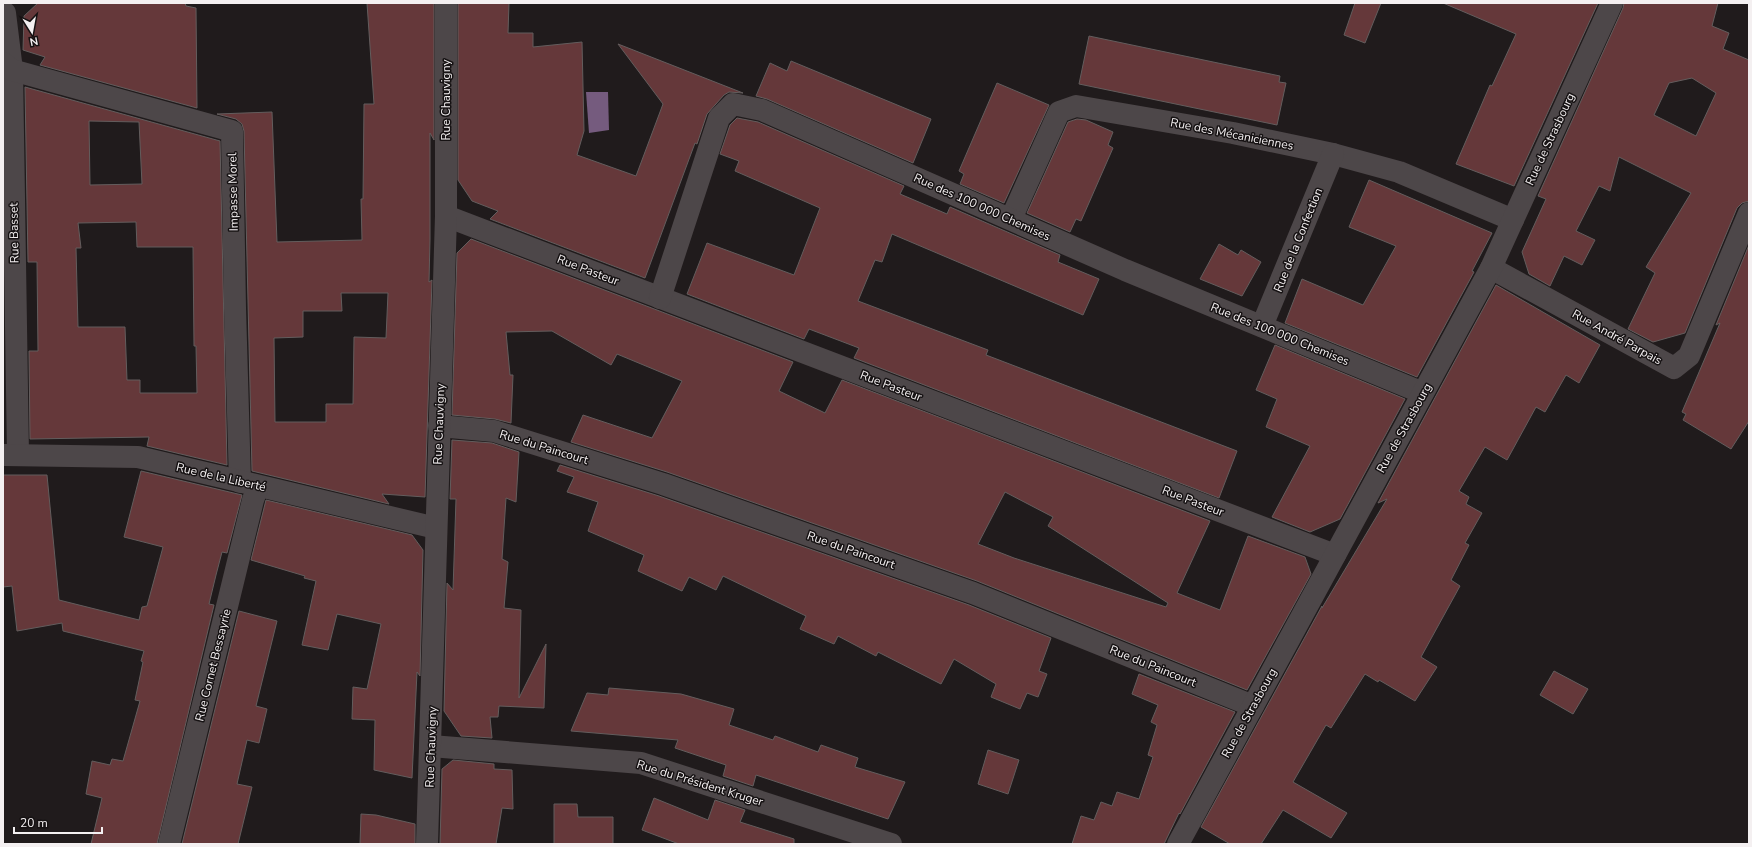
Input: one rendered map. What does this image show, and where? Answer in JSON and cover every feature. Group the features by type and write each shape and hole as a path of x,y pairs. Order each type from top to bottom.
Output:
{"street":[{"name":"Rue Chauvigny","path":"427,844 446,216 446,3"},
{"name":"Rue de Strasbourg","path":"1179,844 1491,268 1612,3"},
{"name":"Rue Basset","path":"8,10 7,66 10,455"},
{"name":"Impasse Morel","path":"7,66 232,131 235,308 249,484"},
{"name":"Rue des 100 000 Chemises","path":"660,298 719,118 733,104 762,110 1130,272 1423,393"},
{"name":"Rue des Mécaniciennes","path":"1011,220 1059,112 1076,106 1233,133 1333,154 1398,172 1513,220"},
{"name":"Rue de la Confection","path":"1262,326 1333,154"},
{"name":"Rue André Parpais","path":"1491,268 1674,368 1689,356 1749,214"},
{"name":"Rue Pasteur","path":"446,216 1335,555"},
{"name":"Rue du Paincourt","path":"439,426 494,431 663,484 973,593 1253,706"},
{"name":"Rue de la Liberté","path":"10,455 138,457 436,528"},
{"name":"Rue Cornet Bessayrie","path":"169,844 251,508 249,484"},
{"name":"Rue du Président Kruger","path":"431,746 641,763 891,844"}],"shaded area":[{"path":"586,92 608,92 609,130 589,133"}],"building":[{"path":"38,3 185,3 186,6 196,8 197,108 40,65 45,57 23,50 24,16"},
{"path":"367,3 434,3 434,140 430,133 429,282 432,280 425,497 382,494 389,504 252,471 244,131 242,124 236,119 217,114 272,112 277,242 362,240 361,199 363,199 364,104 374,104","holes":["341,293 388,293 386,338 354,337 353,404 326,404 326,422 275,422 274,338 303,337 303,311 342,311"]},
{"path":"458,3 509,3 508,33 533,33 533,47 582,42 584,131 577,155 636,176 663,104 618,44 743,93 729,92 724,95 707,114 697,144 695,143 645,278 490,219 498,211 472,201 458,180"},
{"path":"1355,3 1381,3 1365,43 1344,35"},
{"path":"1443,3 1598,3 1514,186 1456,164 1490,85 1492,86 1516,34"},
{"path":"1624,3 1718,3 1712,26 1729,33 1723,49 1749,60 1749,201 1742,203 1737,208 1685,333 1653,342 1628,329 1655,273 1646,267 1691,193 1619,157 1610,191 1599,186 1576,231 1595,240 1582,265 1564,256 1550,286 1529,274 1522,252 1546,199 1538,196","holes":["1692,78 1716,93 1696,136 1654,115 1669,83"]},
{"path":"1089,36 1280,76 1279,82 1286,83 1277,125 1079,84"},
{"path":"791,61 931,119 913,163 767,99 756,96 770,63 787,71"},
{"path":"997,83 1049,105 1004,203 960,184 964,174 959,171"},
{"path":"25,87 220,141 227,465 147,446 149,437 30,439 29,351 38,351 37,262 28,262","holes":["89,121 139,122 142,184 90,185","136,222 137,247 193,247 194,346 196,346 197,393 140,393 140,380 127,380 125,327 78,327 76,248 81,248 78,223"]},
{"path":"737,118 758,122 904,186 900,194 947,214 950,207 1060,255 1058,262 1099,279 1083,315 892,234 882,262 875,260 858,301 988,350 986,355 1237,451 1219,498 854,358 859,348 809,329 804,339 687,294 707,243 794,275 820,208 735,171 739,161 720,154 730,125"},
{"path":"1077,119 1086,120 1113,132 1108,145 1113,148 1081,221 1076,219 1070,232 1027,213 1068,122"},
{"path":"1369,180 1492,233 1472,271 1474,272 1417,377 1285,323 1302,279 1363,305 1396,246 1349,227"},
{"path":"471,239 793,362 779,391 825,413 842,380 1210,521 1177,593 1220,610 1248,536 1305,557 1311,574 1247,690 977,581 667,472 571,442 583,415 652,438 682,381 617,354 611,365 552,331 506,332 510,375 513,375 511,423 495,419 452,415 457,253","holes":["1005,492 1053,517 1048,526 1168,603 1166,607 1014,558 978,544"]},
{"path":"1219,244 1238,255 1241,250 1261,262 1242,296 1200,279"},
{"path":"1749,245 1749,421 1731,449 1683,420 1686,414 1682,412 1720,323 1716,325"},
{"path":"1496,285 1600,345 1579,383 1566,375 1545,412 1536,407 1507,460 1485,447 1459,491 1469,497 1466,504 1482,513 1465,543 1469,545 1451,580 1460,586 1421,657 1437,667 1415,701 1379,680 1378,682 1365,674 1331,728 1326,725 1293,782 1347,813 1331,838 1283,810 1261,844 1230,844 1201,827 1322,606 1322,608 1387,499 1378,503"},
{"path":"1275,345 1405,399 1340,519 1310,532 1272,517 1310,446 1266,427 1277,399 1256,390"},
{"path":"452,440 492,443 519,452 516,502 506,498 502,559 508,562 504,608 521,610 519,698 546,644 544,708 499,706 498,717 490,717 492,738 461,736 444,711 447,583 453,590 456,499 450,499"},
{"path":"560,465 659,496 969,605 1051,638 1039,671 1047,674 1038,697 1027,693 1020,709 991,697 996,684 954,659 941,684 878,652 876,656 838,636 834,644 800,629 806,616 723,576 716,590 689,577 682,591 638,571 644,555 588,531 598,502 567,492 574,477 557,471"},
{"path":"141,471 242,495 227,553 222,552 216,575 209,604 214,605 157,844 91,844 102,798 86,794 92,761 110,765 112,759 123,761 140,701 135,700 144,651 63,631 62,623 17,631 12,586 3,587 3,475 47,475 59,600 139,620 142,607 147,606 163,547 124,537"},
{"path":"266,500 412,535 423,550 420,676 417,672 412,778 374,770 375,720 352,719 353,687 367,689 381,624 337,614 328,650 302,645 316,581 304,578 305,576 251,560"},
{"path":"239,611 277,621 256,706 267,709 259,743 247,740 237,784 252,787 238,844 182,844"},
{"path":"1554,671 1588,689 1573,714 1540,695"},
{"path":"1139,674 1235,712 1180,814 1179,813 1164,844 1072,844 1081,816 1094,820 1101,802 1112,806 1117,792 1139,799 1153,757 1148,755 1157,725 1151,722 1158,705 1132,694"},
{"path":"609,688 681,694 734,709 729,725 773,740 775,736 818,752 821,745 858,758 855,767 905,782 888,819 756,775 753,786 723,776 726,765 675,748 678,740 571,731 587,693 608,695"},
{"path":"988,750 1019,760 1008,794 978,784"},
{"path":"453,760 494,764 494,769 512,770 513,809 502,808 496,844 440,844 442,769"},
{"path":"654,798 708,820 715,800 745,810 740,822 794,839 794,844 679,844 642,830"},
{"path":"554,804 577,804 578,817 613,817 613,844 554,844"},
{"path":"361,814 376,815 415,824 415,844 360,844"}]}
